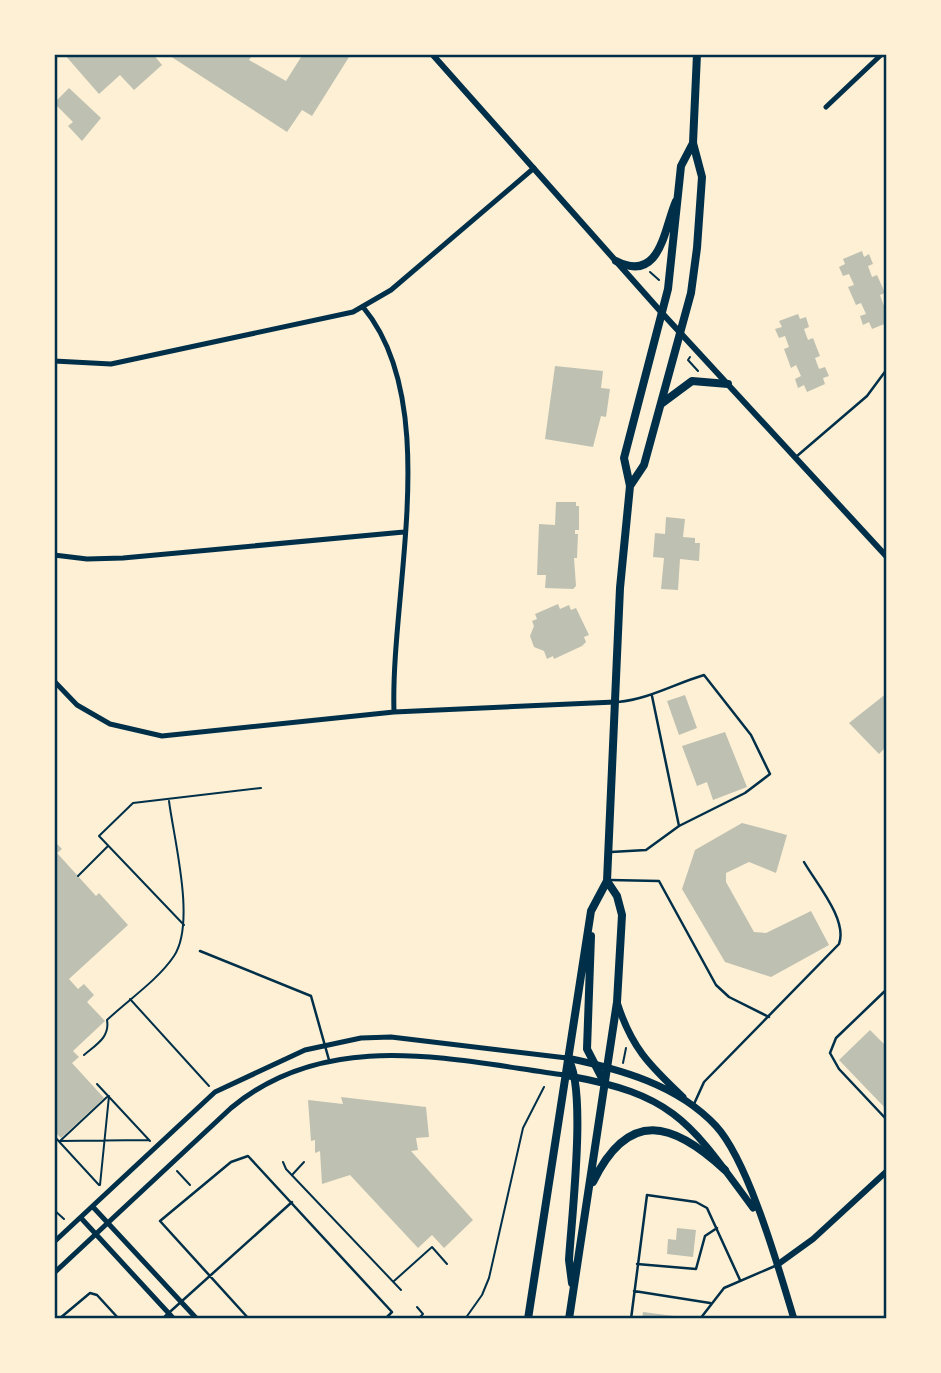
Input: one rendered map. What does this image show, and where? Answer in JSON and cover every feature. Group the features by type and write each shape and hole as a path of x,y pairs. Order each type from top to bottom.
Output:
{"main road":[{"path":"630,485 643,468 691,293 702,189 702,168 693,143 697,54"},
{"path":"528,1319 591,911 607,881 622,550 630,485 623,467 625,450 668,289 683,159 693,143"},
{"path":"616,261 633,266 648,262 659,253 678,195"},
{"path":"659,406 678,388 692,381 728,384"},
{"path":"569,1319 617,1002 622,915 617,896 607,881"},
{"path":"591,911 586,1046 604,1082"},
{"path":"617,1002 628,1032 643,1057 716,1126 730,1146 760,1217 794,1319"},
{"path":"567,1058 607,1066 659,1086 694,1107"},
{"path":"567,1058 576,1077 569,1259 573,1293"},
{"path":"565,1075 604,1082 644,1094 673,1112 691,1128 760,1217"},
{"path":"589,1191 609,1154 628,1138 646,1131 679,1134 725,1170"}],"street":[{"path":"432,54 662,313 887,557"},
{"path":"826,107 882,54"},
{"path":"54,362 111,364 154,357 363,307 391,290 534,168"},
{"path":"363,307 384,336 401,387 406,428 404,532 394,648 394,712"},
{"path":"54,555 87,559 123,558 404,532"},
{"path":"54,681 87,711 118,727 147,734 201,734 394,712 615,702"},
{"path":"54,1242 215,1092 279,1060 325,1045 361,1038 391,1037 567,1058"},
{"path":"54,1273 215,1122 254,1091 300,1068 329,1060 370,1054 404,1054 565,1075"},
{"path":"777,1265 813,1239 887,1171"},
{"path":"93,1206 197,1319"},
{"path":"81,1218 174,1319"}],"lane":[{"path":"796,457 867,396 887,369"},
{"path":"609,852 643,852 679,826 741,796 770,774 751,734 704,675 672,685 652,696 615,702"},
{"path":"652,696 679,826"},
{"path":"694,1107 704,1082 831,954 841,937 839,922 804,862"},
{"path":"607,881 659,881 716,985 729,997 769,1017"},
{"path":"200,951 311,996 329,1060"},
{"path":"887,989 835,1038 830,1052 839,1069 887,1120"},
{"path":"249,1319 160,1221 231,1162 248,1156 392,1312 385,1319"},
{"path":"631,1319 647,1195 701,1204 709,1210 740,1280"},
{"path":"162,1319 292,1202"},
{"path":"637,1264 696,1269 705,1236 718,1228"},
{"path":"700,1319 721,1291 777,1265"},
{"path":"634,1291 712,1303"},
{"path":"60,1319 90,1293 94,1293 119,1319"}],"path":[{"path":"649,271 657,279 652,285"},
{"path":"690,356 688,360 699,373"},
{"path":"184,925 99,836 133,803 169,801 261,788"},
{"path":"84,1055 105,1037 109,1030 107,1020 173,957 184,925 169,801"},
{"path":"78,876 109,846"},
{"path":"130,998 211,1088"},
{"path":"623,1064 628,1045"},
{"path":"618,1057 624,1058"},
{"path":"59,1141 150,1141 97,1084"},
{"path":"465,1319 482,1295 489,1278 523,1128 544,1087"},
{"path":"59,1141 109,1096"},
{"path":"54,1136 100,1185 109,1096"},
{"path":"283,1162 292,1175 401,1290"},
{"path":"292,1175 304,1162"},
{"path":"176,1170 196,1191"},
{"path":"54,1210 64,1219"},
{"path":"393,1281 432,1247 447,1264"},
{"path":"417,1307 423,1314 418,1319"}],"building":[{"path":"64,54 153,54 162,65 134,90 120,75 99,94"},
{"path":"167,54 253,54 249,60 286,81 303,54 344,54 349,57 312,116 302,110 287,132"},
{"path":"69,88 101,118 82,141 68,126 73,122 54,103"},
{"path":"862,251 864,257 869,254 873,264 868,266 872,277 877,275 885,293 880,295 884,306 887,305 887,323 872,329 869,322 863,325 860,316 866,314 861,303 856,305 848,287 854,285 849,274 843,276 839,267 845,264 843,259"},
{"path":"798,314 800,319 806,317 809,327 804,329 808,340 813,338 820,356 815,358 819,369 825,367 829,376 823,378 825,384 807,392 804,385 798,388 795,379 801,376 796,365 791,368 784,349 789,347 785,336 779,338 775,329 782,327 779,321"},
{"path":"555,366 603,371 601,388 610,389 606,417 601,416 593,447 545,439"},
{"path":"556,502 576,502 576,506 579,506 579,530 575,530 575,534 578,534 577,558 574,558 576,586 573,589 545,588 546,575 537,575 539,524 555,525"},
{"path":"666,517 685,519 683,537 695,538 695,543 700,543 699,561 680,559 678,590 661,589 664,558 653,557 655,533 665,534"},
{"path":"558,604 560,609 569,605 571,610 576,608 589,635 584,637 586,642 582,646 554,659 553,656 547,659 544,651 534,647 530,636 534,626 532,621 537,619 535,614"},
{"path":"887,693 887,746 879,754 849,723"},
{"path":"685,695 697,728 679,735 667,701"},
{"path":"725,732 747,787 713,800 707,782 697,786 682,746"},
{"path":"742,823 787,835 776,873 749,862 726,873 726,882 754,932 766,933 811,911 829,945 771,977 725,962 682,889 695,850"},
{"path":"54,841 62,849 57,853 96,896 99,893 128,925 69,979 78,989 84,984 94,995 87,1002 105,1021 73,1051 79,1057 72,1063 104,1098 61,1138 54,1131"},
{"path":"870,1030 887,1047 887,1110 839,1060"},
{"path":"341,1097 426,1107 429,1137 416,1138 418,1150 411,1151 473,1220 444,1248 432,1235 418,1248 350,1175 322,1184 320,1151 315,1153 315,1140 311,1141 308,1100 343,1104"},
{"path":"677,1228 696,1230 693,1257 667,1254 668,1239 676,1240"},
{"path":"643,1312 674,1316 673,1319 642,1319"}]}
